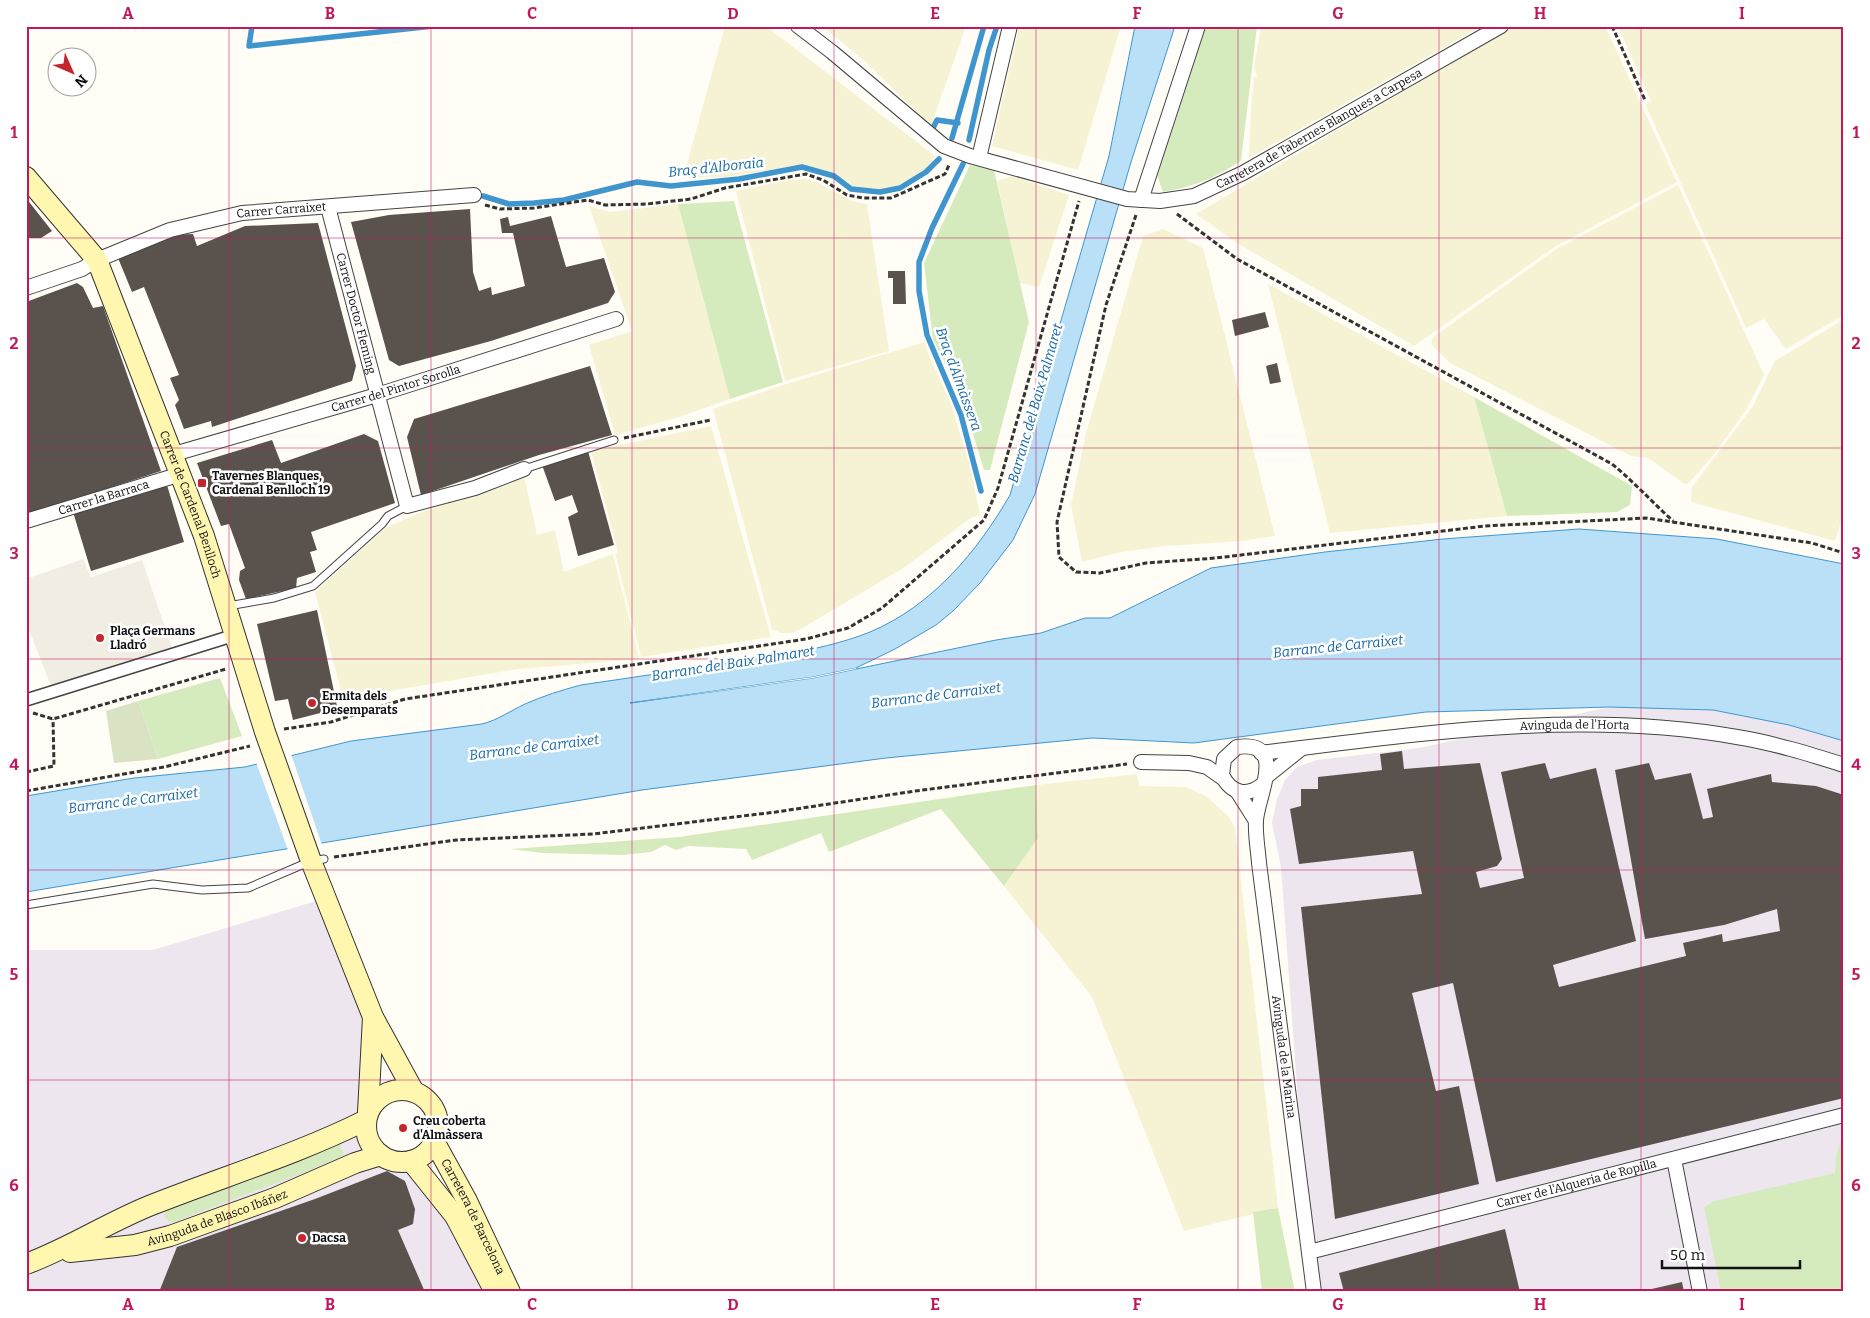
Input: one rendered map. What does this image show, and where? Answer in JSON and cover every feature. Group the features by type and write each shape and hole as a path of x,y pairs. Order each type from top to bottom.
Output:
{"main road":[{"name":"Carrer de Cardenal Benlloch","path":"26,177 97,260 174,454 204,536 268,742 314,858"},
{"path":"314,858 373,1017 414,1092 431,1104 436,1115 438,1131 434,1141 420,1156 411,1161 396,1161 380,1155 369,1139 367,1116 373,1017"},
{"path":"367,1116 377,1100 387,1093 399,1090 414,1092"},
{"name":"Avinguda de Blasco Ibáñez","path":"26,1264 48,1256 152,1205 255,1167 367,1116"},
{"name":"Carretera de Barcelona","path":"434,1141 466,1199 510,1292"},
{"name":"Avinguda de Blasco Ibáñez","path":"48,1256 100,1247 135,1245 170,1236 275,1198 355,1163 380,1155"},
{"name":"Carretera de Barcelona","path":"411,1161 455,1216 495,1292"},
{"path":"152,1205 150,1220 152,1226 170,1236"},
{"path":"122,1219 135,1228 137,1234 135,1245"}],"street":[{"name":"Carretera de Tabernes Blanques a Carpesa","path":"798,26 832,52 944,146 968,155 1134,200 1160,201 1194,196 1243,173 1501,26"},
{"path":"968,155 1010,26"},
{"path":"1134,200 1198,26"},
{"name":"Carrer Carraixet","path":"26,288 82,269 97,260 170,230 242,213 328,208 474,195"},
{"name":"Carrer Doctor Fleming","path":"328,208 407,506"},
{"name":"Carrer del Pintor Sorolla","path":"174,454 377,395 616,319"},
{"path":"407,506 475,488 524,469"},
{"name":"Carrer la Barraca","path":"26,521 181,474"},
{"path":"26,700 235,635"},
{"name":"Avinguda de l'Horta","path":"1261,753 1392,736 1526,725 1603,726 1669,729 1737,737 1792,749 1844,765"},
{"path":"1189,763 1228,754 1237,747 1246,746 1261,753 1268,768 1265,780"},
{"path":"1141,762 1189,763 1207,767 1237,791 1248,792 1303,748"},
{"path":"1224,779 1222,767 1228,754"},
{"name":"Avinguda de la Marina","path":"1265,780 1256,821 1259,863 1314,1292"},
{"name":"Avinguda de la Marina","path":"1237,791 1256,821"},
{"name":"Carrer de l'Alqueria de Ropilla","path":"1309,1252 1844,1115"},
{"path":"1674,1159 1700,1292"}],"lane":[{"path":"524,469 614,440"},
{"path":"226,606 274,598 313,586 382,524 388,516 407,506"},
{"path":"26,905 153,884 202,890 248,888 314,858"}],"path":[{"path":"1612,26 1645,100"},
{"path":"474,195 480,204 500,209 534,208 588,200 605,205 625,206 691,199 725,188 806,174 823,180 847,194 864,198 891,198 945,174 968,155"},
{"path":"26,791 164,767 268,742 405,700 806,639 848,628 882,608 984,520 998,488 1088,187"},
{"path":"1134,200 1106,305 1057,522 1059,557 1076,572 1100,573 1146,564 1216,558 1485,526 1646,518 1812,543 1844,553"},
{"path":"1160,201 1237,259 1612,464 1634,482 1673,522"},
{"path":"614,440 711,420"},
{"path":"26,711 53,719 229,668"},
{"path":"26,772 54,766 53,719"},
{"path":"314,858 456,840 603,833 776,812 925,789 1141,762"}],"shaded area":[{"path":"725,26 766,26 935,156 924,171 899,186 880,191 852,187 838,175 803,165 726,177 683,178"},
{"path":"822,26 966,26 931,126 867,63"},
{"path":"1019,26 1121,26 1078,170 992,146"},
{"path":"1261,26 1482,26 1249,158 1251,106 1254,77 1257,76 1254,68"},
{"path":"1514,26 1605,26 1677,182 1556,246 1414,346 1237,243 1196,214"},
{"path":"1618,26 1844,26 1844,315 1786,349 1764,319 1746,328 1645,104 1651,101"},
{"path":"1013,176 1069,195 1039,287 1020,283 997,181"},
{"path":"805,179 816,182 852,201 867,204 889,351 785,381 736,191 789,180"},
{"path":"1678,185 1764,375 1746,410 1715,453 1688,484 1683,483 1648,458 1631,456 1450,363 1431,344 1433,337 1558,248"},
{"path":"678,204 730,399 679,417 615,435 589,345 632,331 589,206 610,212"},
{"path":"1163,229 1203,248 1275,536 1243,541 1166,546 1121,552 1082,562 1071,505 1086,433 1143,236"},
{"path":"1268,284 1474,397 1507,516 1330,533"},
{"path":"1844,319 1844,511 1835,541 1691,502 1692,487 1753,406 1775,361"},
{"path":"925,342 951,404 970,466 980,515 971,518 905,567 801,629 792,633 781,633 772,629 713,409 786,384"},
{"path":"711,426 771,637 641,657 615,553 618,552 591,451"},
{"path":"524,475 537,535 555,530 564,572 613,554 639,659 518,669 343,699 315,592 385,528 419,513"},
{"name":"Plaça Germans Lladró","path":"83,559 91,577 142,560 174,654 53,691 26,622 26,579"},
{"path":"1610,707 1713,710 1789,725 1844,741 1844,1292 1314,1292 1309,1252 1281,867 1272,823 1277,799 1285,780 1297,767 1317,760 1419,748"},
{"path":"1137,774 1139,786 1186,787 1206,796 1228,816 1235,827 1278,1208 1184,1231 1092,997 1004,886 1038,838 1036,785"},
{"path":"326,898 373,1017 365,1127 371,1145 381,1155 390,1160 411,1161 495,1292 26,1292 26,950 153,950"}],"green space":[{"path":"1205,26 1257,26 1241,161 1204,181 1163,192 1157,175"},
{"path":"970,165 994,170 1029,322 990,470 984,470 961,394 933,339 924,263"},
{"path":"734,201 783,382 730,399 678,204"},
{"path":"1474,397 1632,486 1630,505 1617,512 1507,516"},
{"path":"220,678 242,736 158,759 138,701"},
{"path":"138,701 158,759 114,763 106,711"},
{"path":"1036,785 1038,838 1004,886 941,809 829,852 821,833 752,860 746,849 688,846 676,850 665,845 651,852 623,855 542,853 511,849 679,837"},
{"path":"1841,1141 1844,1141 1844,1292 1721,1292 1704,1207 1714,1201 1835,1173 1836,1155"},
{"path":"339,1143 344,1155 303,1173 174,1222 169,1222 164,1216 166,1209"},
{"path":"1278,1208 1295,1292 1262,1292 1253,1212"}],"water":[{"path":"1135,26 1175,26 1131,162 1035,494 1013,540 980,583 953,611 936,625 895,649 856,668 813,677 630,703 813,678 996,640 1041,633 1085,618 1110,618 1211,568 1325,552 1443,539 1579,529 1717,539 1844,564 1844,741 1789,725 1713,710 1610,707 1426,712 1194,743 1092,738 886,758 642,790 26,892 26,796 134,778 245,767 351,741 482,724 539,698 581,685 784,655 839,643 870,632 913,608 933,592 968,557 1010,495 1109,156"}],"pier":[{"path":"856,668 813,678 630,703 813,677"},
{"path":"291,754 322,845 288,850 256,762"}],"building":[{"path":"26,198 52,231 41,238 26,238"},
{"path":"470,209 473,272 479,291 491,287 492,295 525,286 513,233 502,233 500,219 508,217 510,226 551,216 566,267 604,258 615,292 608,303 491,341 399,366 389,360 351,222 389,215"},
{"path":"318,223 356,366 352,381 212,427 211,421 184,429 175,405 179,400 170,378 179,375 144,287 132,292 118,258 170,235 193,234 197,246 245,226"},
{"path":"888,271 905,271 906,304 893,304 893,278 888,278"},
{"path":"77,283 83,287 93,308 103,306 161,471 26,515 26,302"},
{"path":"1265,312 1269,327 1235,336 1232,320"},
{"path":"1277,363 1281,382 1270,384 1266,366"},
{"path":"590,366 612,435 539,455 421,495 407,437 414,419"},
{"path":"364,434 378,441 395,503 311,532 317,550 310,552 316,572 297,578 296,588 246,599 239,580 240,571 245,568 229,524 221,526 197,463 272,440 281,463"},
{"path":"588,451 614,545 578,556 568,517 578,512 572,495 555,501 542,465"},
{"path":"167,485 184,542 91,571 73,512"},
{"path":"317,610 337,706 327,708 328,711 293,720 288,699 275,701 257,624"},
{"path":"1402,751 1404,769 1480,763 1502,859 1497,866 1476,872 1480,888 1524,878 1501,772 1545,763 1550,779 1596,768 1636,941 1553,965 1559,987 1686,956 1683,943 1722,934 1723,942 1780,931 1777,909 1724,925 1645,939 1615,770 1649,763 1655,780 1691,773 1703,819 1713,817 1707,789 1771,774 1772,782 1816,786 1844,795 1844,1098 1496,1182 1453,983 1412,993 1436,1091 1459,1086 1479,1184 1335,1219 1301,907 1422,894 1413,851 1299,864 1290,809 1301,806 1301,789 1318,789 1318,777 1382,770 1380,754"},
{"name":"Dacsa","path":"387,1171 405,1181 415,1209 413,1224 398,1230 425,1292 159,1292 177,1247 315,1199"},
{"path":"1505,1229 1520,1292 1344,1292 1339,1273"},
{"path":"1682,1282 1684,1292 1643,1292 1643,1291"}],"waterway":[{"path":"252,26 249,46 433,26"},
{"name":"Braç d'Alboraia","path":"952,138 984,26"},
{"name":"Braç d'Almàssera","path":"969,140 989,50 997,26"},
{"path":"933,128 937,120 958,123"},
{"name":"Braç d'Alboraia","path":"483,196 509,204 534,203 564,200 637,182 671,186 739,179 802,167 834,176 851,189 880,192 900,188 926,172 939,159"},
{"name":"Braç d'Almàssera","path":"963,164 932,228 919,262 919,291 927,335 961,415 981,491"}],"place":[{"name":"Tavernes Blanques, Cardenal Benlloch 19","path":"202,483"},
{"name":"Plaça Germans Lladró","path":"100,638"},
{"name":"Ermita dels Desemparats","path":"312,703"},
{"name":"Creu coberta d'Almàssera","path":"403,1128"},
{"name":"Dacsa","path":"302,1238"}],"water label":[{"name":"Barranc del Baix Palmaret","path":"1035,403"},
{"name":"Barranc de Carraixet","path":"1338,646"},
{"name":"Barranc del Baix Palmaret","path":"733,663"},
{"name":"Barranc de Carraixet","path":"936,695"},
{"name":"Barranc de Carraixet","path":"534,747"},
{"name":"Barranc de Carraixet","path":"133,800"}]}
